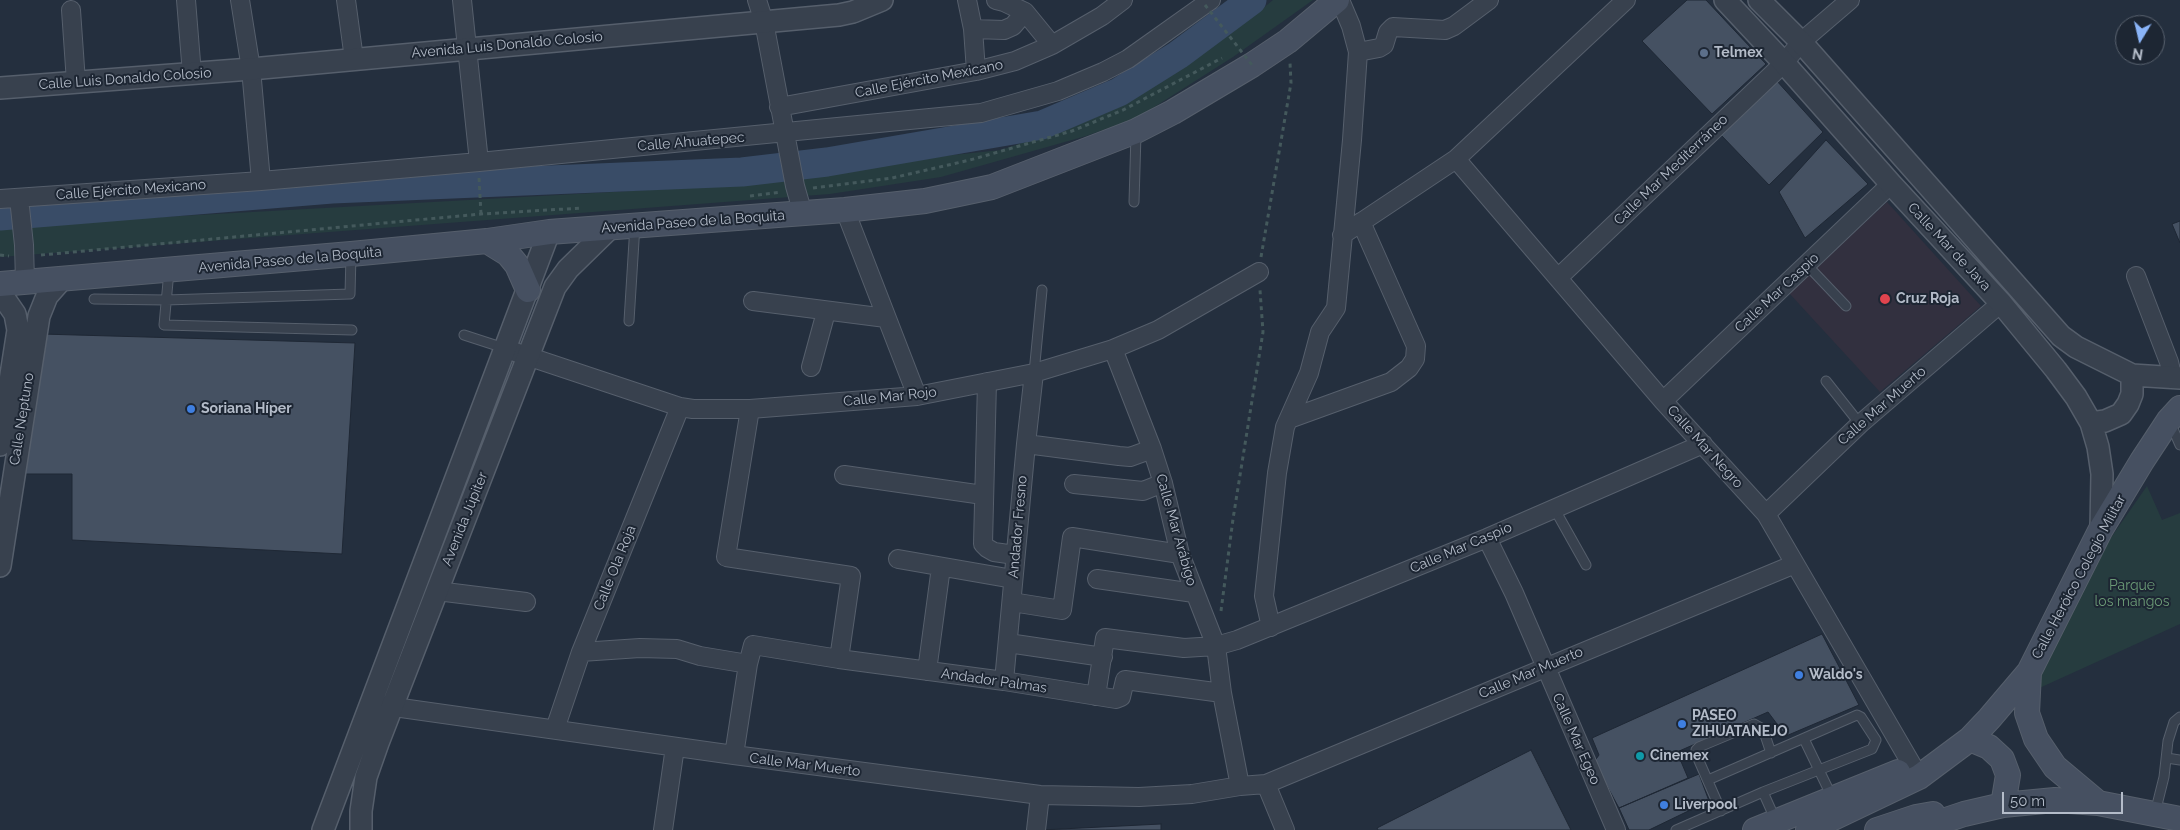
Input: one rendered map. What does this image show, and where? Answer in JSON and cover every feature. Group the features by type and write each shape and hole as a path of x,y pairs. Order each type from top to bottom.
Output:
{"main road":[{"name":"Avenida Paseo de la Boquita","path":"0,284 351,254 487,241 549,232 845,210 925,201 992,187 1136,131 1246,57 1288,42 1338,0"},
{"path":"487,241 508,254 517,265 528,290"},
{"name":"Calle Heróico Colegio Militar","path":"1970,739 2029,672 2101,529 2175,414"},
{"path":"2029,672 2027,713 2036,739 2055,767 2098,803"},
{"path":"1808,830 1836,807 1884,778 1915,771 1970,739 1989,747 2002,758 2008,775 2003,805"},
{"path":"1899,828 2003,805 2055,800 2098,803 2180,819"},
{"path":"1765,826 1836,807"}],"street":[{"path":"186,0 192,74"},
{"path":"240,0 251,69 261,181"},
{"path":"346,0 354,59"},
{"path":"462,0 479,162"},
{"path":"757,0 764,22 779,107 803,214"},
{"name":"Avenida Luis Donaldo Colosio","path":"251,69 764,22 882,0"},
{"path":"967,0 973,29 976,71"},
{"path":"996,0 1017,7 1025,12 1052,45"},
{"name":"Calle Ejército Mexicano","path":"779,107 976,71 1015,61 1052,45 1102,16 1123,0"},
{"path":"1267,629 1264,596 1277,473 1286,426 1309,374 1320,332 1336,308 1352,140 1358,52 1351,26 1338,0"},
{"path":"1358,52 1379,48 1384,44 1388,32 1393,27 1445,30 1454,26 1489,0"},
{"path":"1342,235 1456,159 1626,0"},
{"name":"Calle Mar de Java","path":"1725,0 2001,303 2076,397 2091,423 2098,447 2102,474 2101,529"},
{"name":"Calle Mar de Java","path":"1759,0 1801,42 2061,336 2076,347 2132,375 2177,378"},
{"name":"Calle Mar Mediterráneo","path":"1559,277 1784,63 1801,42 1850,0"},
{"name":"Calle Ahuatepec","path":"261,181 479,162 981,113 1058,91 1128,59 1208,2"},
{"path":"71,10 76,82"},
{"path":"973,29 1004,30 1013,26 1025,12"},
{"name":"Calle Luis Donaldo Colosio","path":"0,88 251,69"},
{"name":"Calle Mar Negro","path":"1456,159 1559,277 1663,401 1766,514 1915,771"},
{"name":"Calle Ejército Mexicano","path":"0,199 20,202 261,181"},
{"name":"Calle Mar Caspio","path":"1663,401 1891,184"},
{"path":"1917,212 1937,196"},
{"path":"20,202 25,282"},
{"path":"845,210 917,396"},
{"path":"1289,419 1391,382 1409,368 1415,359 1416,346 1361,222"},
{"name":"Avenida Júpiter","path":"323,830 436,592 555,287 568,269 610,228"},
{"name":"Avenida Júpiter","path":"361,830 361,811 366,777 382,706 506,349 549,232"},
{"name":"Calle Mar Rojo","path":"506,349 680,408 750,409 917,396 1034,373 1113,349 1158,330 1259,272"},
{"path":"2136,276 2177,378"},
{"name":"Calle Neptuno","path":"0,560 38,316 47,296 62,279"},
{"name":"Calle Neptuno","path":"0,295 16,314 18,330 0,445"},
{"path":"753,301 826,312 886,318"},
{"name":"Calle Mar Muerto","path":"1766,514 1860,424 2001,303"},
{"path":"812,367 826,312"},
{"name":"Calle Mar Arábigo","path":"1113,349 1152,449 1163,483 1180,554 1216,646 1222,693 1240,786"},
{"name":"Andador Fresno","path":"1004,680 1034,373"},
{"path":"2091,423 2105,421 2121,414 2132,394 2132,375"},
{"path":"987,382 983,496 984,544 994,552 1015,556"},
{"name":"Calle Ola Roja","path":"555,729 581,652 680,408"},
{"path":"750,409 726,557 851,576 839,659"},
{"path":"1026,444 1130,457 1152,449"},
{"name":"Calle Mar Caspio","path":"1103,657 1105,638 1184,648 1216,646 1237,640 1487,538 1703,444"},
{"path":"844,475 983,496"},
{"path":"1074,484 1143,491 1163,483"},
{"path":"1012,602 1062,610 1072,537 1180,554"},
{"name":"Calle Mar Egeo","path":"1487,538 1514,593 1616,830"},
{"path":"898,559 1013,579"},
{"name":"Calle Mar Muerto","path":"1266,784 1795,564"},
{"path":"927,671 941,567"},
{"path":"1097,579 1194,593"},
{"path":"436,592 526,602"},
{"path":"1008,643 1103,657 1096,696"},
{"name":"Andador Palmas","path":"748,664 752,644 839,659 1004,680 1116,699 1121,697 1125,680 1222,693"},
{"path":"581,652 640,648 677,649 700,656 748,664 734,756"},
{"name":"Calle Mar Muerto","path":"382,706 555,729 734,756 1040,795 1140,797 1192,794 1240,786"},
{"path":"663,830 675,747"},
{"path":"1240,786 1266,784 1285,830"},
{"path":"1036,830 1040,795"}],"lane":[{"path":"1134,202 1136,131"},
{"path":"629,321 635,225"},
{"path":"94,299 166,300 350,294 351,254"},
{"path":"1807,265 1846,306"},
{"path":"170,270 164,325 352,330"},
{"path":"1034,373 1042,290"},
{"path":"464,335 506,349"},
{"path":"1826,381 1860,424"},
{"path":"2175,414 2180,445"},
{"path":"1554,508 1586,566"},
{"path":"1676,830 1763,792 1872,749 1876,740 1862,717 1857,715 1708,780"},
{"path":"2155,813 2164,777 2168,741 2174,722 2180,717"},
{"path":"1721,811 1696,754 1696,750 1699,747 1754,724 1763,728 1771,752"},
{"path":"1804,739 1836,807"},
{"path":"2167,758 2180,760"},
{"path":"1763,792 1765,826"}],"path":[{"path":"1208,2 1246,57"},
{"path":"1220,617 1233,519 1263,332 1259,272 1291,83 1288,42"},
{"path":"1232,53 1246,57"},
{"path":"745,196 796,188 892,178 970,160 1072,131 1123,110 1224,57"},
{"path":"480,196 481,214"},
{"path":"0,255 24,250 481,214 586,208"}],"shaded area":[{"name":"Cruz Roja","path":"1887,202 1981,306 1880,392 1789,293"}],"green space":[{"path":"1273,0 1313,0 1233,57 1137,118 1086,136 941,177 830,194 0,257 0,226 703,187 828,168 1001,150 1089,120 1256,14"},
{"name":"Parque los mangos","path":"2147,486 2162,520 2180,513 2180,624 2035,690 2044,659 2101,552"}],"building":[{"name":"Telmex","path":"1687,0 1706,0 1766,64 1712,114 1642,41"},
{"path":"1776,80 1823,132 1769,185 1721,135"},
{"path":"1826,140 1868,184 1805,238 1779,192"},
{"path":"2180,221 2180,243 2172,224"},
{"name":"Soriana Híper","path":"41,334 355,343 342,554 72,540 72,474 22,474"},
{"name":"PASEO ZIHUATANEJO","path":"1822,634 1859,705 1786,736 1768,712 1677,752 1688,778 1619,808 1594,762 1599,755 1592,738"},
{"path":"1531,750 1571,830 1378,830 1377,828"},
{"name":"Liverpool","path":"1699,774 1709,801 1649,830 1629,830 1619,808"},
{"path":"1161,824 1161,830 1041,830"}],"waterway":[{"path":"0,216 332,189 742,172 827,162 1042,125 1119,92 1178,55 1252,0"}],"place":[{"name":"Telmex","path":"1704,53"},
{"name":"Cruz Roja","path":"1885,299"},
{"name":"Soriana Híper","path":"191,409"},
{"name":"Waldo's","path":"1799,675"},
{"name":"PASEO ZIHUATANEJO","path":"1682,724"},
{"name":"Cinemex","path":"1640,756"},
{"name":"Liverpool","path":"1664,805"}]}
